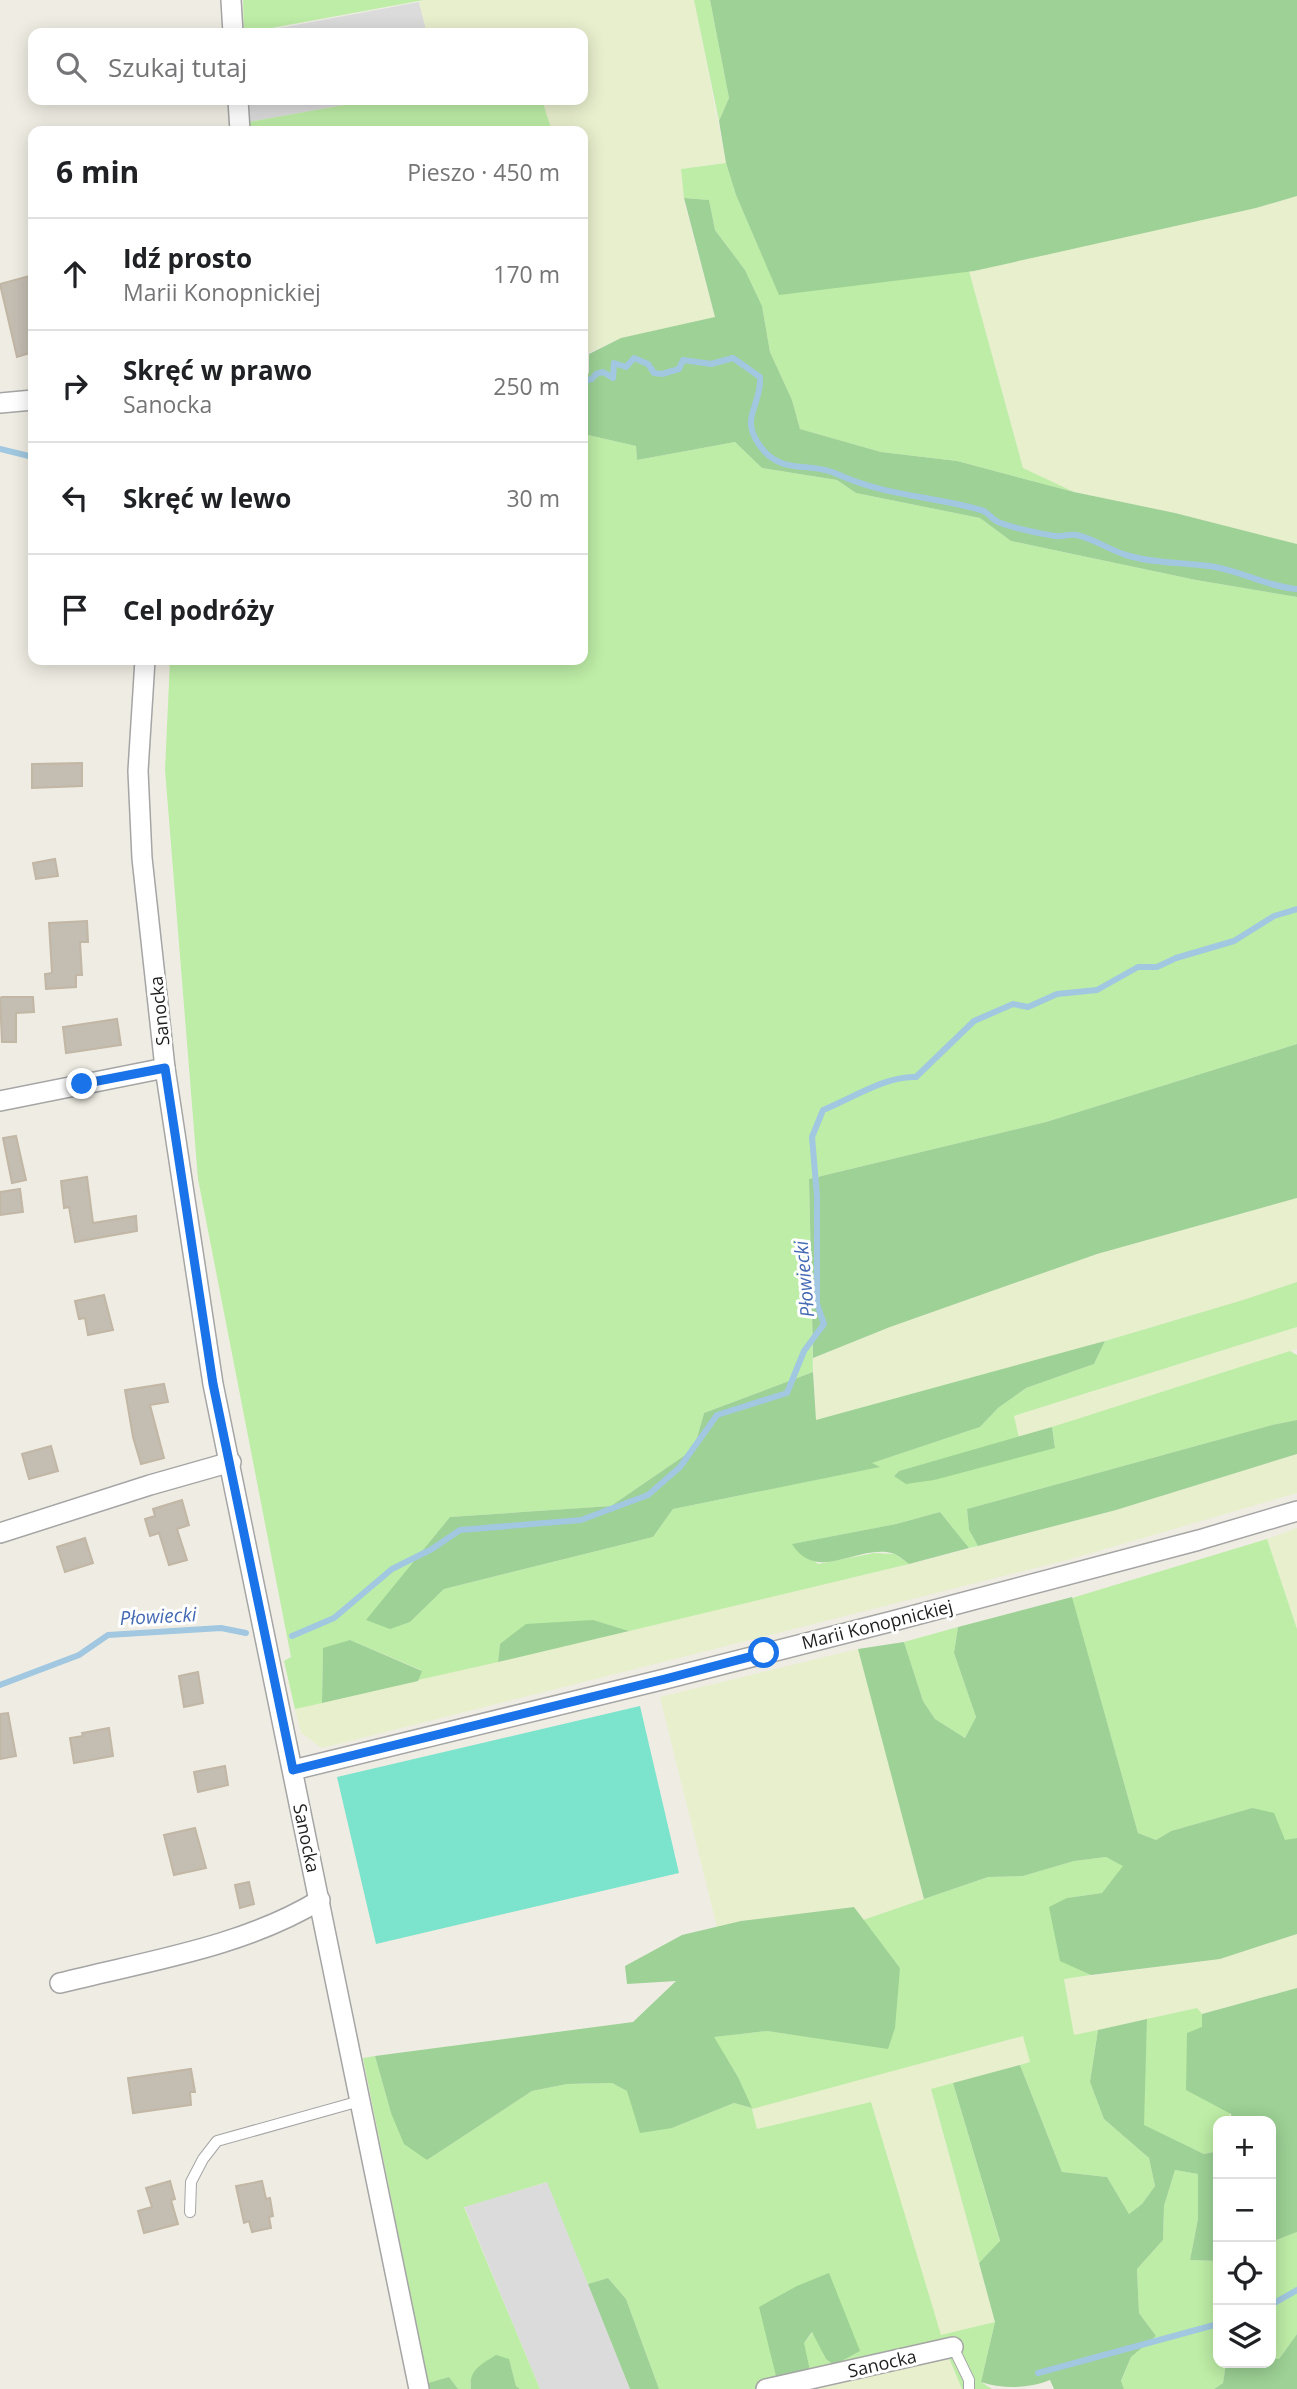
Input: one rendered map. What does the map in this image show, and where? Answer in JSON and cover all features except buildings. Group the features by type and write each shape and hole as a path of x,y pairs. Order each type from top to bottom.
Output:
{"street":[{"path":"231,0 233,28"},
{"path":"238,105 240,126"},
{"path":"0,403 28,400"},
{"name":"Sanocka","path":"145,665 138,771 142,858 165,1068 213,1384 419,2389"},
{"path":"0,1101 165,1068"},
{"path":"0,1533 231,1462"},
{"name":"Marii Konopnickiej","path":"293,1770 892,1621 1199,1540 1297,1511"},
{"path":"60,1983 243,1937 292,1917 320,1900"},
{"name":"Sanocka","path":"766,2389 953,2347"}],"lane":[{"path":"190,2212 191,2182 203,2159 217,2141 360,2101"},
{"name":"Sanocka","path":"953,2347 969,2380 969,2389"}],"shaded area":[{"path":"419,2 426,28 280,28"},
{"path":"247,105 344,105 248,122"},
{"path":"640,1706 679,1873 376,1944 337,1777"},
{"path":"548,2182 630,2389 540,2389 464,2206"}],"green space":[{"path":"243,0 424,0 271,28 244,28"},
{"path":"694,0 726,163 681,169 685,205 715,318 621,338 588,353 588,126 550,126 544,105 588,105 588,28 426,28 419,2"},
{"path":"694,0 710,0 729,98 719,121"},
{"path":"710,0 1297,0 1297,196 1256,208 974,271 779,295 736,195 726,163 719,121 729,98"},
{"path":"344,105 544,105 550,126 248,126 248,122"},
{"path":"726,163 736,195 779,294 969,271 1023,468 1074,492 957,461 881,452 800,429 792,400 770,352 762,306 745,270 715,230 709,200 684,198 681,169"},
{"path":"1297,196 1297,544 1175,513 1074,492 1023,468 969,271 1256,208"},
{"path":"684,198 709,200 715,230 745,270 762,306 770,352 792,400 800,429 881,452 957,461 1074,492 1175,513 1297,544 1297,597 1196,580 1011,541 980,518 856,493 837,480 762,468 735,442 637,460 636,446 588,435 589,354 621,338 715,317"},
{"path":"588,435 636,446 637,460 735,442 762,468 837,480 856,493 980,518 1011,541 1196,580 1297,597 1297,1044 1046,1122 809,1179 813,1372 704,1413 694,1449 611,1506 450,1517 367,1620 390,1628 410,1622 444,1589 653,1537 673,1509 879,1467 871,1463 980,1427 998,1408 1026,1388 1094,1364 1105,1341 1297,1282 1297,1327 1014,1416 1019,1438 899,1471 894,1476 1055,1447 1052,1427 1290,1351 1297,1355 1297,1420 967,1509 969,1530 978,1546 969,1548 940,1512 896,1524 793,1544 818,1564 874,1553 895,1554 909,1564 629,1631 592,1620 500,1644 498,1662 418,1680 421,1670 350,1640 323,1649 322,1703 295,1709 284,1661 291,1657 198,1179 165,770 170,665 588,665"},
{"path":"1297,1044 1297,1198 1097,1254 890,1327 813,1358 809,1179 1046,1122"},
{"path":"1297,1198 1297,1282 1064,1353 816,1421 813,1358 890,1327 1097,1254"},
{"path":"1297,1327 1297,1349 1019,1438 1014,1416"},
{"path":"1105,1341 1094,1364 1026,1388 998,1408 980,1427 872,1463 880,1467 673,1509 653,1537 444,1589 410,1622 390,1629 366,1620 450,1517 611,1506 694,1449 704,1413 813,1372 816,1420"},
{"path":"1297,1420 1297,1454 1116,1510 978,1546 969,1530 967,1509"},
{"path":"1052,1427 1055,1448 934,1480 906,1484 894,1476 899,1471"},
{"path":"1297,1454 1297,1493 1071,1559 322,1748 301,1733 295,1709 922,1561 1116,1510"},
{"path":"940,1512 969,1548 909,1564 895,1554 882,1552 826,1562 814,1561 802,1556 792,1544 896,1524"},
{"path":"1297,1528 1297,1629 1267,1539"},
{"path":"1267,1539 1297,1629 1297,1838 1285,1841 1252,1808 1171,1831 1156,1840 1138,1833 1072,1598"},
{"path":"1072,1597 1138,1833 1156,1840 1171,1831 1252,1808 1274,1813 1285,1840 1297,1838 1297,1934 1220,1959 1091,1975 1060,1961 1049,1907 1067,1898 1102,1893 1123,1866 1106,1857 1074,1861 1023,1876 988,1877 924,1899 858,1649 904,1642 923,1701 935,1719 965,1738 976,1717 954,1653 958,1627"},
{"path":"593,1620 629,1631 498,1662 500,1644 526,1624"},
{"path":"958,1627 954,1653 976,1717 965,1738 935,1719 923,1701 904,1642"},
{"path":"350,1640 422,1671 418,1681 322,1703 323,1648"},
{"path":"858,1649 924,1899 863,1920 854,1907 741,1921 717,1927 660,1697"},
{"path":"1106,1857 1124,1866 1102,1893 1067,1898 1060,1960 1091,1975 1064,1979 1074,2035 1098,2030 1090,2082 1104,2119 1149,2158 1155,2186 1142,2204 1129,2214 1107,2177 1062,2172 1020,2065 1030,2062 1023,2036 752,2109 757,2129 871,2102 941,2335 995,2322 981,2382 992,2389 962,2389 949,2358 810,2389 659,2389 626,2299 608,2278 588,2284 547,2182 464,2207 540,2389 520,2389 516,2386 509,2360 470,2382 471,2389 458,2389 449,2377 428,2383 363,2058 375,2056 391,2113 427,2160 532,2091 567,2084 612,2083 627,2091 672,2128 734,2103 751,2108 738,2077 713,2037 767,2031 888,2048 900,1968 863,1920 988,1877 1023,1876 1074,1861","holes":["829,2273 847,2357 834,2364 826,2359 813,2332 804,2343"]},
{"path":"854,1907 900,1968 895,2028 888,2049 767,2031 714,2037 738,2077 752,2108 734,2103 672,2128 640,2133 627,2091 612,2083 567,2084 532,2091 427,2160 404,2144 391,2113 375,2056 633,2022 676,1981 627,1984 625,1966 682,1935 741,1921"},
{"path":"1297,1934 1297,1988 1202,2014 1197,2008 1074,2036 1064,1979 1220,1959"},
{"path":"1297,1988 1297,2232 1276,2240 1276,2116 1231,2116 1186,2090 1187,2033 1202,2027 1202,2014"},
{"path":"1197,2008 1202,2014 1202,2027 1230,2116 1213,2116 1213,2152 1204,2154 1143,2125 1147,2019"},
{"path":"1147,2019 1144,2125 1204,2154 1213,2152 1213,2261 1190,2260 1198,2219 1198,2174 1175,2170 1164,2206 1163,2240 1137,2269 1139,2313 1156,2336 1131,2357 1121,2381 1124,2389 1054,2389 1050,2380 1015,2387 981,2382 995,2322 979,2263 1000,2241 953,2083 1020,2065 1062,2172 1107,2177 1129,2214 1142,2204 1155,2186 1149,2158 1104,2119 1090,2082 1098,2030"},
{"path":"1023,2036 1031,2062 931,2090 995,2322 941,2336 871,2102 757,2129 752,2108"},
{"path":"953,2083 1000,2242 979,2263 931,2089"},
{"path":"1175,2170 1198,2174 1198,2219 1190,2260 1213,2261 1213,2368 1225,2368 1223,2383 1214,2389 1124,2389 1121,2382 1131,2357 1156,2336 1139,2313 1137,2269 1163,2240 1164,2206"},
{"path":"1297,2232 1297,2334 1279,2359 1276,2359 1276,2240"},
{"path":"829,2273 860,2351 834,2365 826,2359 812,2332 804,2343 810,2371 777,2380 759,2307 797,2286"},
{"path":"608,2278 626,2299 659,2389 630,2389 588,2284"},
{"path":"1297,2334 1297,2389 1214,2389 1223,2383 1225,2368 1276,2368 1276,2359 1279,2359"},
{"path":"496,2355 509,2359 516,2386 520,2389 471,2389 474,2372"},
{"path":"949,2358 962,2389 810,2389"},
{"path":"449,2377 458,2389 429,2389 428,2383"}],"waterway":[{"path":"588,380 603,372 613,378 614,363 626,367 634,358 648,364 654,373 662,374 679,369 683,360 711,364 733,358 760,377 760,388 752,413 752,430 764,451 780,463 828,471 873,487 963,505 986,512 998,522 1017,528 1055,536 1082,537 1137,558 1215,567 1297,589"},
{"path":"0,449 28,456"},
{"name":"Płowiecki","path":"292,1636 334,1618 392,1569 432,1549 460,1530 581,1520 648,1495 680,1467 717,1415 787,1393 804,1351 824,1324 817,1304 817,1196 812,1137 823,1110 881,1084 905,1077 916,1077 974,1021 1013,1004 1028,1007 1057,994 1097,990 1138,967 1157,967 1176,958 1234,941 1274,916 1297,909"},
{"name":"Płowiecki","path":"0,1685 79,1655 108,1635 221,1628 246,1633"},
{"path":"1276,2302 1297,2290"},
{"path":"1038,2373 1213,2325"}],"route":[{"path":"82,1084 165,1068 213,1384 293,1770 764,1653"}]}
